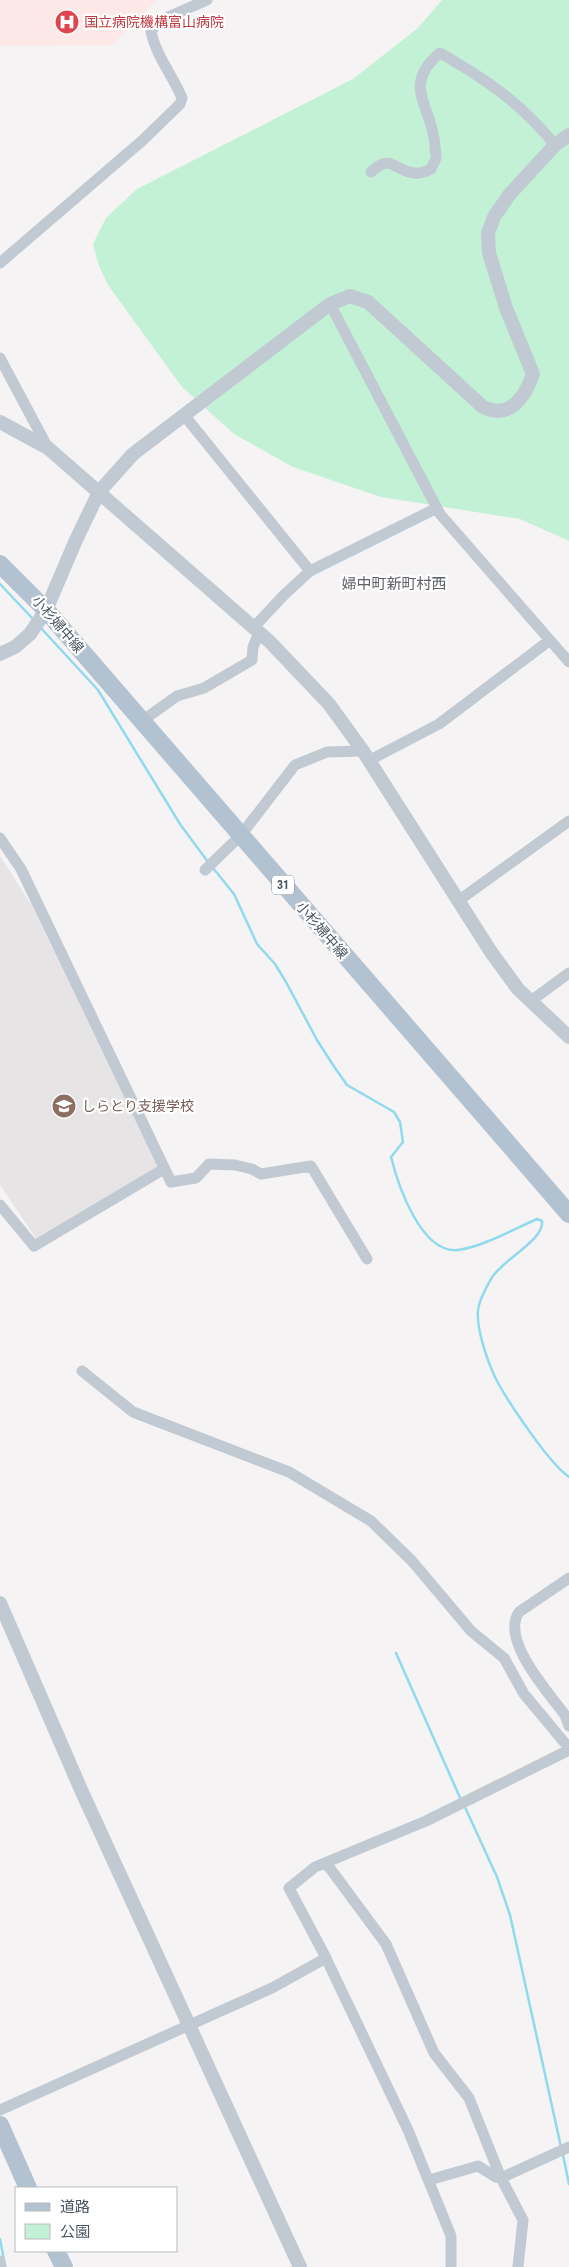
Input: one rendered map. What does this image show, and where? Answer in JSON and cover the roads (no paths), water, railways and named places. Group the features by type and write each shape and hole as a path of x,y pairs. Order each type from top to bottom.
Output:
{"main road":[{"name":"小杉婦中線","path":"0,564 46,610 567,1209"},
{"path":"0,2125 28,2187"}],"street":[{"path":"0,264 143,140 180,104 182,98 173,76 154,43 152,31 159,21 207,0"},
{"path":"371,172 378,166 391,163 418,174 431,169 436,157 434,133 420,90 420,79 431,60 440,53 475,72 534,118 556,145"},
{"path":"0,654 15,647 30,634 46,610 76,540 100,492 133,454 330,304 350,296 368,302 483,407 493,411 504,410 515,405 529,388 533,374 506,308 489,253 488,233 494,217 509,195 556,145 569,134"},
{"path":"330,304 437,508 569,662"},
{"path":"0,358 48,448"},
{"path":"184,415 310,571"},
{"path":"0,422 48,448 100,492 256,631 329,704 368,755 458,901 518,990 569,1037"},
{"path":"142,721 177,696 204,688 252,660 256,631 284,595 310,571 437,508"},
{"path":"205,870 241,836 294,765 327,752 368,755 439,724 550,640"},
{"path":"458,901 569,821"},
{"path":"0,838 21,869 171,1182 196,1178 209,1164 235,1165 252,1169 261,1174 311,1166 367,1259"},
{"path":"531,1001 569,973"},
{"path":"0,1205 34,1246 164,1170"},
{"path":"82,1371 133,1412 289,1472 371,1521 412,1561 471,1631 504,1658 524,1694 569,1749 426,1821 315,1868 289,1888 326,1958 408,2130 451,2236 451,2267"},
{"path":"569,1578 519,1612 515,1618 515,1636 521,1652 565,1715 569,1728 567,1734 569,1742"},
{"path":"0,1604 82,1792 300,2267"},
{"path":"326,1863 386,1944 434,2053 469,2098 501,2178 523,2220 518,2267"},
{"path":"0,2110 272,1988 326,1958"},
{"path":"428,2180 478,2166 501,2178 569,2147"},
{"path":"0,2260 1,2267"}],"waterway":[{"path":"0,584 33,619"},
{"path":"40,627 98,690 180,824 208,862"},
{"path":"213,868 234,894 257,944 275,964 317,1040 347,1085 394,1112 400,1122 403,1142 391,1157 399,1184 413,1216 422,1230 433,1241 445,1248 458,1250 487,1242 537,1219 542,1221 537,1236 503,1265 491,1279 480,1302 478,1318 484,1348 498,1383 541,1447 551,1460 569,1477"},
{"path":"396,1653 461,1800"},
{"path":"464,1805 497,1877 510,1915 561,2147"},
{"path":"563,2155 569,2184"},
{"path":"0,2239 4,2260"}],"place":[{"name":"国立病院機構富山病院","path":"67,22"},
{"name":"しらとり支援学校","path":"64,1106"}],"district":[{"name":"婦中町新町村西","path":"394,584"}]}
